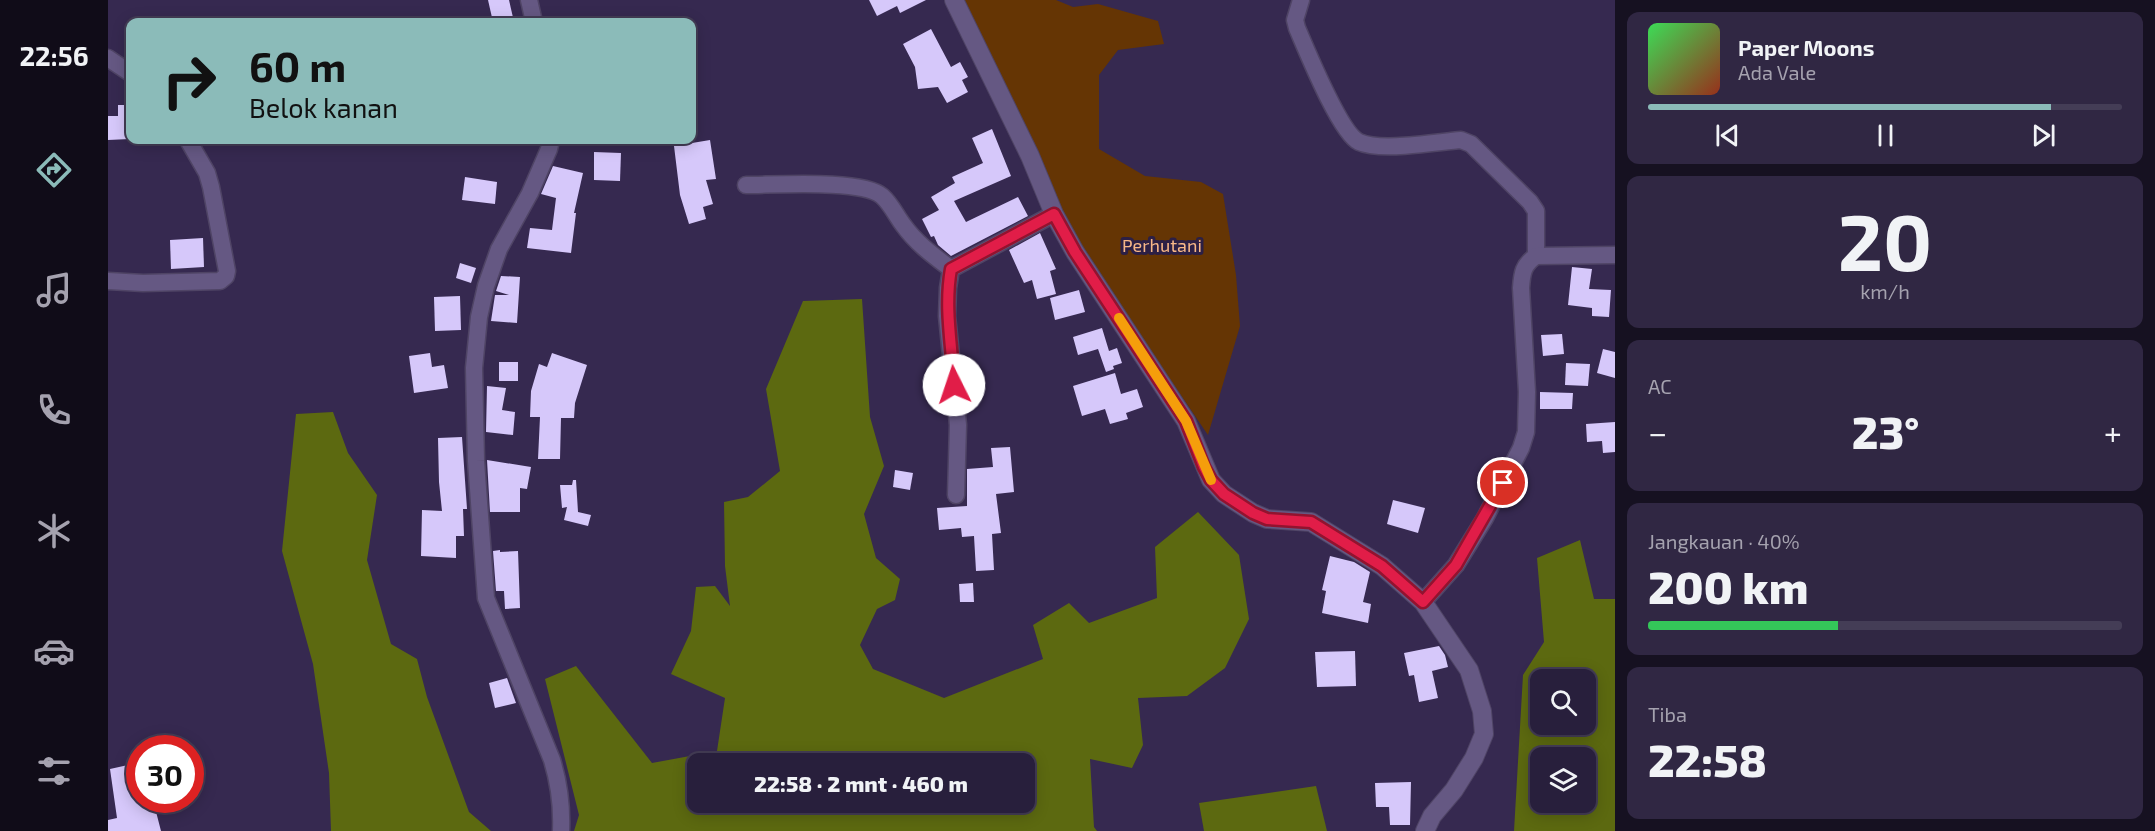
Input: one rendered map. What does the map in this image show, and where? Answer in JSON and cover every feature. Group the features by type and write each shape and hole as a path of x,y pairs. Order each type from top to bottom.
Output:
{"street":[{"path":"529,0 533,18"},
{"path":"954,0 1030,156 1054,214 1075,252 1186,421 1207,473 1224,494 1253,513 1267,519 1311,522 1382,566 1423,602 1470,670 1482,711 1484,734 1474,758 1454,790 1432,816 1425,831"},
{"path":"1301,0 1296,20 1297,28 1318,79 1351,136 1360,143 1388,147 1461,140 1471,144 1530,202 1536,212 1536,256"},
{"path":"108,58 126,70"},
{"path":"108,281 143,283 220,281 226,276 227,271 207,173 190,144"},
{"path":"550,144 530,193 499,249 486,286 479,317 474,380 476,461 486,598 552,760 562,810 561,831"},
{"path":"746,185 848,186 873,189 892,207 902,224 922,247 951,269"},
{"path":"951,269 1054,214"},
{"path":"1423,602 1456,565 1485,518 1524,440 1527,392 1522,271 1536,256 1615,255"},
{"path":"951,269 947,316 958,424 956,495"}],"green space":[{"name":"Perhutani","path":"964,0 1056,0 1073,7 1098,4 1158,21 1164,44 1118,50 1099,75 1099,149 1145,176 1201,182 1223,194 1236,275 1240,326 1208,435 1137,331 1066,220"}],"shaded area":[{"path":"862,299 870,417 884,466 864,514 876,558 900,579 895,600 877,609 860,645 873,669 944,698 1043,659 1033,625 1069,603 1089,623 1157,598 1155,547 1198,512 1239,555 1249,619 1225,668 1187,696 1138,698 1143,745 1132,768 1090,759 1094,827 1097,831 574,831 579,815 545,679 576,666 652,763 687,757 687,813 1035,813 1035,753 706,753 717,751 725,698 671,674 691,631 696,587 715,586 730,606 725,566 724,502 748,497 780,471 766,389 803,301"},
{"path":"333,412 348,453 377,495 367,560 391,644 417,659 427,697 469,812 491,831 331,831 329,773 313,664 282,551 296,414"},
{"path":"1580,540 1594,599 1615,599 1615,831 1514,831 1523,675 1544,642 1537,558"},
{"path":"1316,786 1327,831 1204,831 1199,803"}],"building":[{"path":"488,0 509,0 513,18 492,18"},
{"path":"869,0 926,0 900,13 897,6 877,16"},
{"path":"931,29 951,67 960,62 968,77 962,80 968,92 947,103 938,87 918,89 915,67 903,44"},
{"path":"118,105 126,105 126,139 108,140 108,116 118,116"},
{"path":"992,129 1011,176 954,201 966,222 1018,197 1028,216 951,256 938,245 934,236 931,237 922,219 939,210 931,197 955,183 952,177 983,163 972,138"},
{"path":"710,140 716,179 706,180 713,204 703,207 706,219 689,224 680,195 674,146"},
{"path":"594,152 621,153 620,181 594,180"},
{"path":"553,166 583,173 574,213 576,213 571,253 527,248 530,228 552,230 556,198 541,194"},
{"path":"465,177 497,182 495,204 462,200"},
{"path":"1040,233 1056,269 1050,271 1056,294 1037,299 1032,280 1024,283 1009,250"},
{"path":"203,238 204,267 171,269 170,240"},
{"path":"460,263 476,268 471,283 456,278"},
{"path":"1572,267 1592,269 1589,289 1611,290 1609,317 1592,316 1592,308 1568,305"},
{"path":"501,276 520,277 517,323 491,321 495,295 509,295 496,291"},
{"path":"1079,290 1085,312 1055,320 1050,298"},
{"path":"460,296 461,330 435,331 434,297"},
{"path":"1102,328 1109,351 1117,348 1122,363 1106,372 1098,349 1078,355 1073,337"},
{"path":"1562,334 1564,354 1543,356 1541,335"},
{"path":"1603,349 1615,352 1615,378 1597,373"},
{"path":"430,353 432,367 444,365 448,388 414,393 409,356"},
{"path":"552,353 587,365 575,403 574,418 561,418 560,459 538,459 540,417 530,417 531,391 539,364 547,367"},
{"path":"499,362 518,362 518,381 499,381"},
{"path":"1566,363 1590,364 1588,386 1565,385"},
{"path":"1115,373 1121,394 1137,389 1143,407 1126,413 1128,419 1110,424 1105,409 1082,416 1073,386"},
{"path":"487,386 506,388 502,410 515,412 513,435 486,432"},
{"path":"1540,392 1573,393 1572,409 1540,409"},
{"path":"1615,422 1615,452 1603,453 1602,441 1587,442 1586,424"},
{"path":"462,437 467,509 463,509 464,536 456,536 456,558 421,556 422,510 442,511 438,438"},
{"path":"1010,447 1014,492 996,494 1001,533 992,534 994,570 976,571 974,536 962,537 961,528 939,530 937,508 967,506 967,469 993,467 991,448"},
{"path":"487,460 531,467 527,489 520,488 520,512 490,512"},
{"path":"895,470 913,473 910,490 893,487"},
{"path":"573,480 576,480 578,512 591,515 588,526 564,520 567,507 562,508 560,485 572,485"},
{"path":"1393,500 1425,508 1418,533 1387,524"},
{"path":"500,550 500,552 518,551 520,608 505,609 504,591 496,591 493,551"},
{"path":"1330,556 1354,562 1370,572 1363,602 1371,604 1368,623 1322,613 1326,591 1322,590"},
{"path":"973,583 974,602 960,602 959,584"},
{"path":"1439,646 1445,655 1448,667 1432,671 1438,698 1419,702 1414,675 1409,676 1404,653"},
{"path":"1355,651 1356,686 1317,687 1315,652"},
{"path":"507,678 516,703 495,708 489,683"},
{"path":"126,765 126,813 156,813 161,831 108,831 108,820 117,818 110,769"},
{"path":"1411,782 1410,825 1390,825 1389,807 1376,807 1375,783"}],"slow traffic":[{"path":"1119,318 1186,421 1211,480"}],"route":[{"path":"954,385 947,316 951,269 1054,214 1075,252 1186,421 1211,480 1224,494 1253,513 1267,519 1311,522 1382,566 1423,602 1456,565 1503,483"}]}
